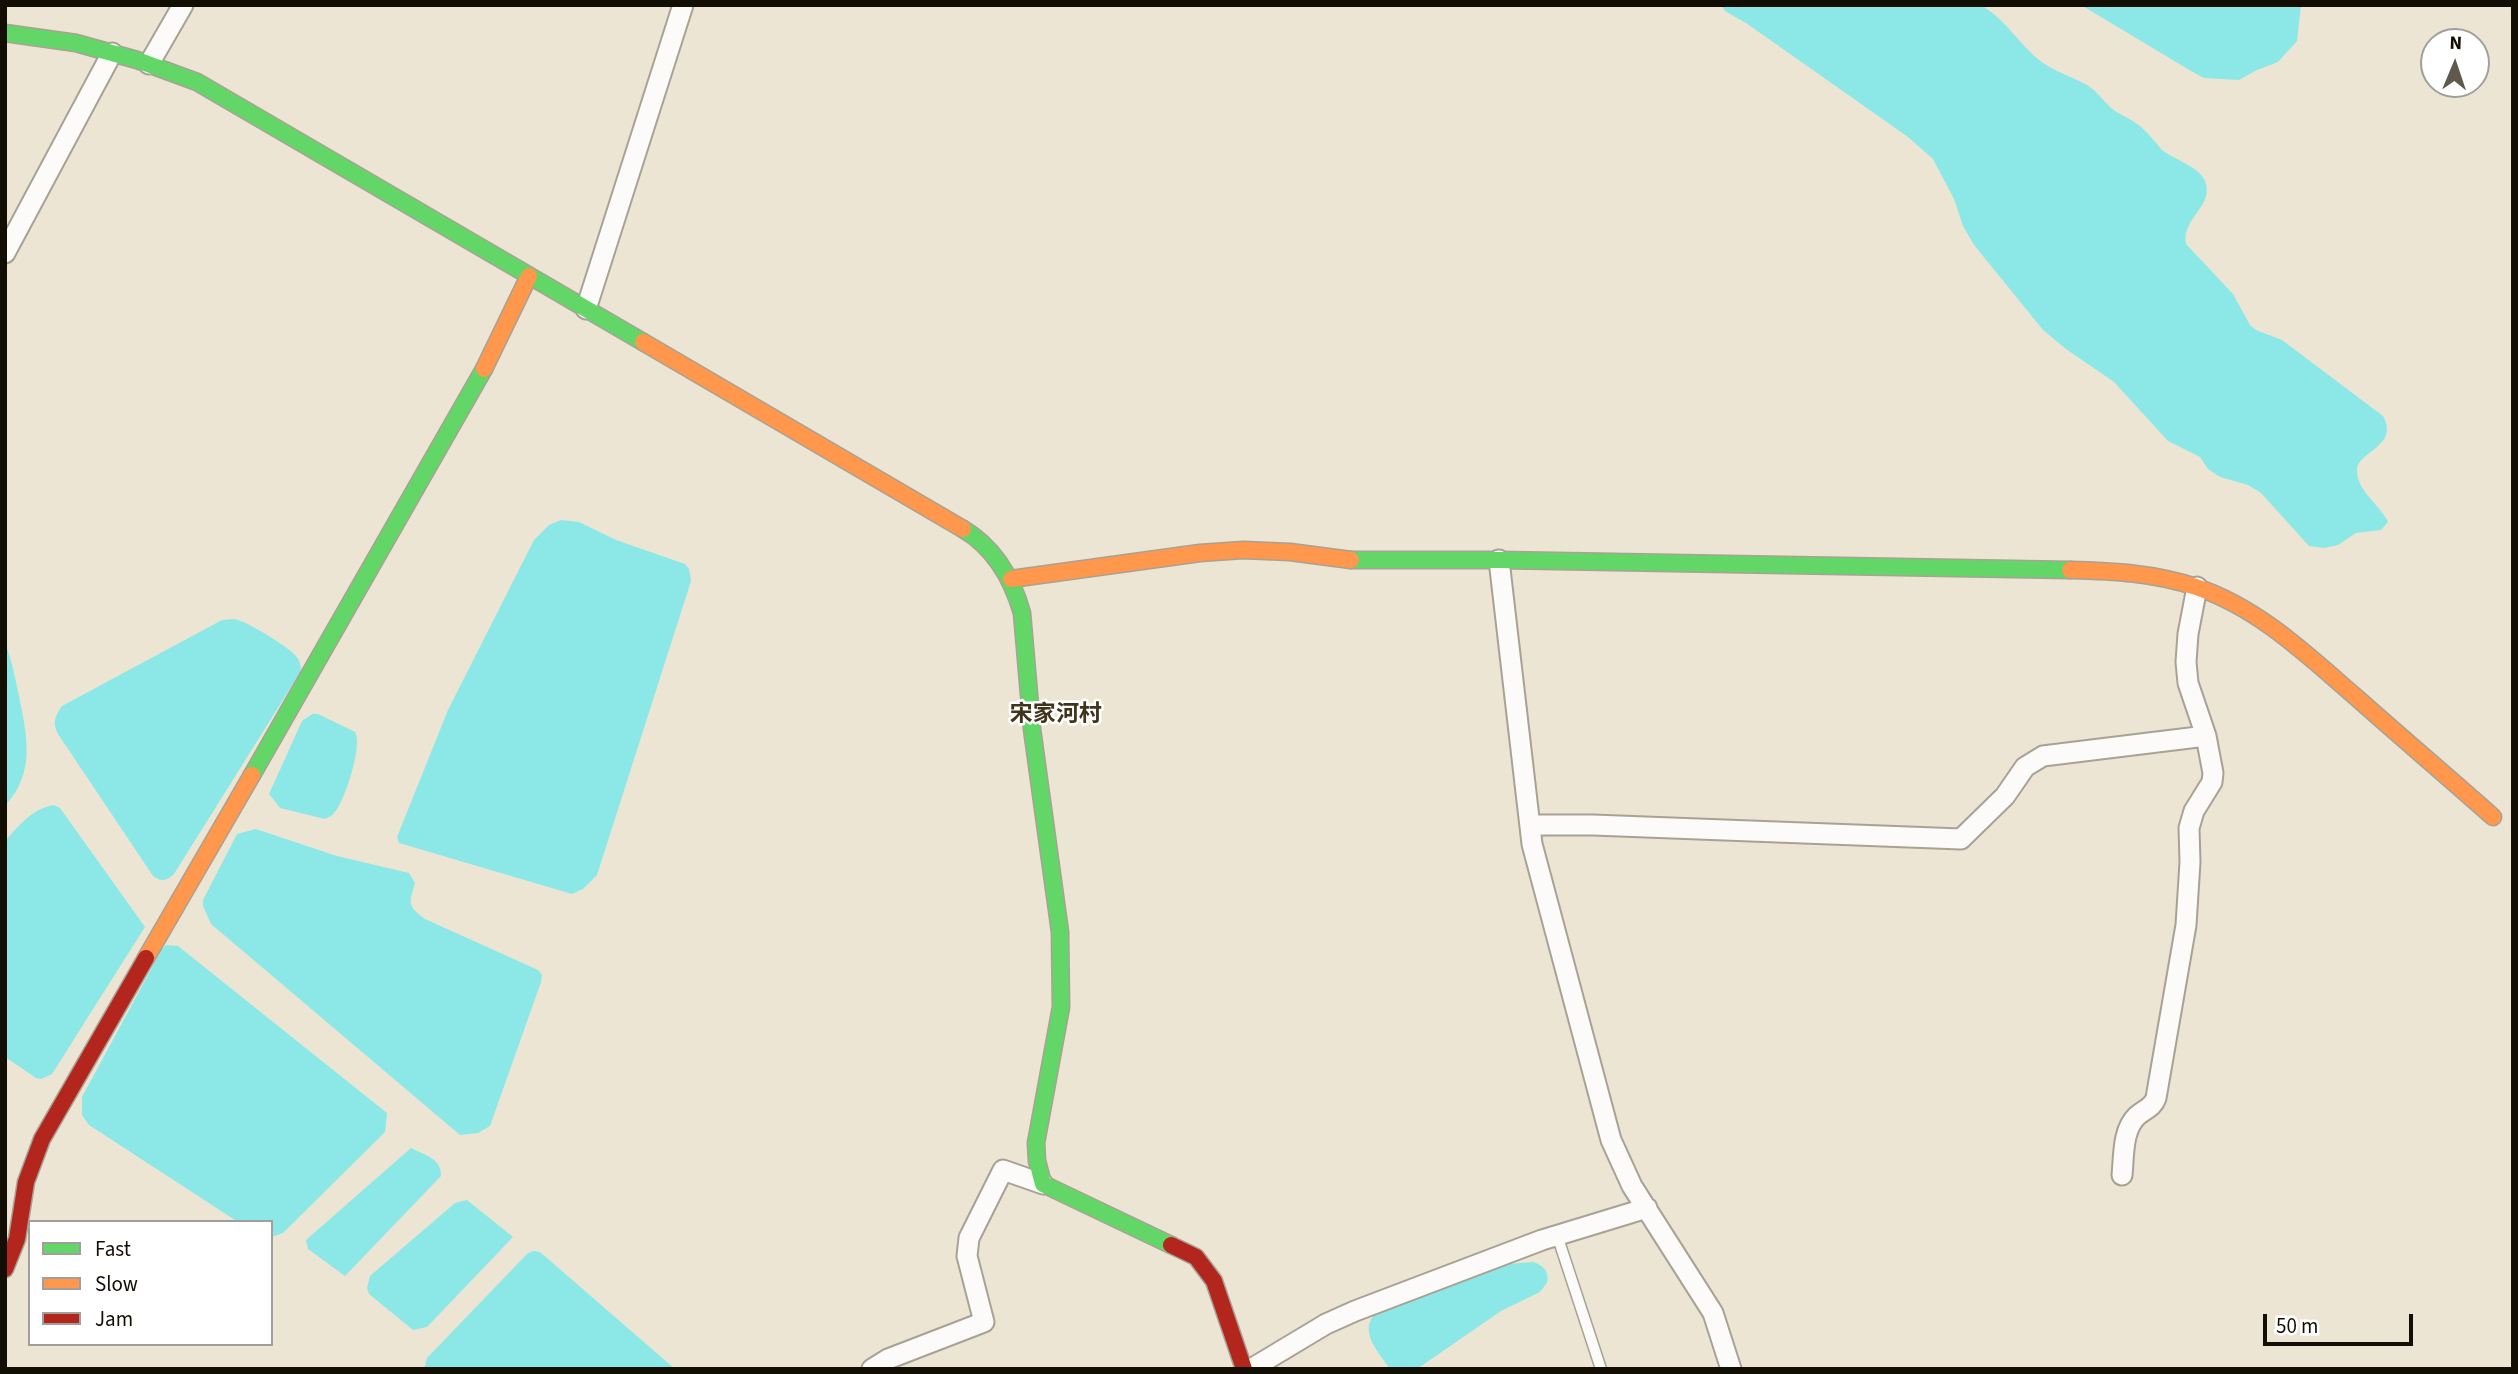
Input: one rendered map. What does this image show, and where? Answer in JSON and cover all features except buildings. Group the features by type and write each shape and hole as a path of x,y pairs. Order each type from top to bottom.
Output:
{"street":[{"path":"149,64 183,5"},
{"path":"586,309 683,5"},
{"path":"5,33 76,43 149,64 197,82 978,538 1002,564 1020,604 1025,632 1032,729 1060,932 1061,1007 1036,1143 1043,1184"},
{"path":"5,253 111,53"},
{"path":"5,1269 17,1239 26,1182 42,1139 475,387 529,276"},
{"path":"1011,579 1200,553 1242,550 1290,552 1341,560 1499,560 2118,571 2157,576 2197,587 2237,605 2281,632 2493,817"},
{"path":"1499,560 1532,844 1611,1140 1632,1186 1713,1313 1731,1369"},
{"path":"2122,1175 2129,1129 2138,1114 2153,1105 2156,1098 2186,926 2189,828 2194,811 2212,782 2213,773 2206,736 2189,683 2186,662 2197,587"},
{"path":"1530,825 1961,839 2005,796 2025,766 2043,756 2206,736"},
{"path":"872,1369 888,1359 984,1322 968,1256 972,1230 1003,1170 1043,1184 1196,1257 1214,1281 1244,1369"},
{"path":"1251,1369 1354,1311 1557,1235 1647,1208"}],"lane":[{"path":"1557,1235 1601,1369"}],"water":[{"path":"1721,5 1984,7 2042,62 2092,88 2112,109 2140,126 2167,154 2192,167 2202,176 2207,190 2206,198 2188,227 2186,244 2233,294 2250,325 2282,340 2383,416 2387,426 2386,435 2376,448 2363,458 2357,470 2361,485 2388,522 2381,530 2356,533 2338,545 2324,548 2309,546 2261,493 2248,485 2220,477 2208,469 2200,457 2168,441 2114,382 2043,330 1974,245 1933,159 1908,137 1725,11"},
{"path":"2081,5 2301,5 2297,41 2278,62 2239,80 2204,78"},
{"path":"561,520 579,522 616,540 685,564 689,569 691,581 597,875 583,889 572,894 399,843 397,837 448,710 534,540 549,525"},
{"path":"234,619 276,640 296,656 301,671 174,874 161,880 153,876 58,734 55,720 62,706 222,620"},
{"path":"5,643 22,711 27,753 21,780 5,806"},
{"path":"312,714 318,714 355,732 357,738 352,773 343,797 333,814 325,819 280,808 269,794 302,721"},
{"path":"54,805 60,808 145,927 52,1074 41,1079 5,1057 5,841 32,814"},
{"path":"256,829 337,856 409,873 415,883 411,904 419,915 538,970 542,975 490,1126 478,1133 460,1135 211,924 203,900 237,834"},
{"path":"166,945 178,946 387,1113 385,1132 283,1233 273,1236 273,1220 235,1220 89,1125 82,1115 82,1097"},
{"path":"411,1148 436,1162 441,1176 345,1276 308,1249 306,1240"},
{"path":"467,1200 513,1237 427,1327 413,1330 369,1294 367,1288 370,1276 455,1203"},
{"path":"540,1252 675,1369 424,1369 427,1358 528,1253"},
{"path":"1533,1262 1547,1272 1547,1283 1540,1292 1501,1311 1417,1369 1390,1369 1373,1344 1369,1330 1373,1316 1509,1264"}],"traffic: fast":[{"path":"5,33 76,43 137,60 197,82 643,342"},
{"path":"252,775 484,369"},
{"path":"963,529 984,545 1001,565 1022,613 1032,729 1060,932 1061,1007 1036,1143 1043,1184 1171,1245"},
{"path":"1351,560 2070,570"}],"traffic: slow":[{"path":"484,369 529,276"},
{"path":"643,342 963,529"},
{"path":"1011,579 1200,553 1243,550 1290,552 1351,560"},
{"path":"2070,570 2118,572 2165,579 2196,587 2241,607 2301,650 2493,817"},
{"path":"146,958 252,775"}],"traffic: jam":[{"path":"5,1269 17,1239 26,1182 42,1139 146,958"},
{"path":"1171,1245 1196,1257 1214,1281 1244,1369"}],"district":[{"name":"宋家河村","path":"1056,716"}]}
